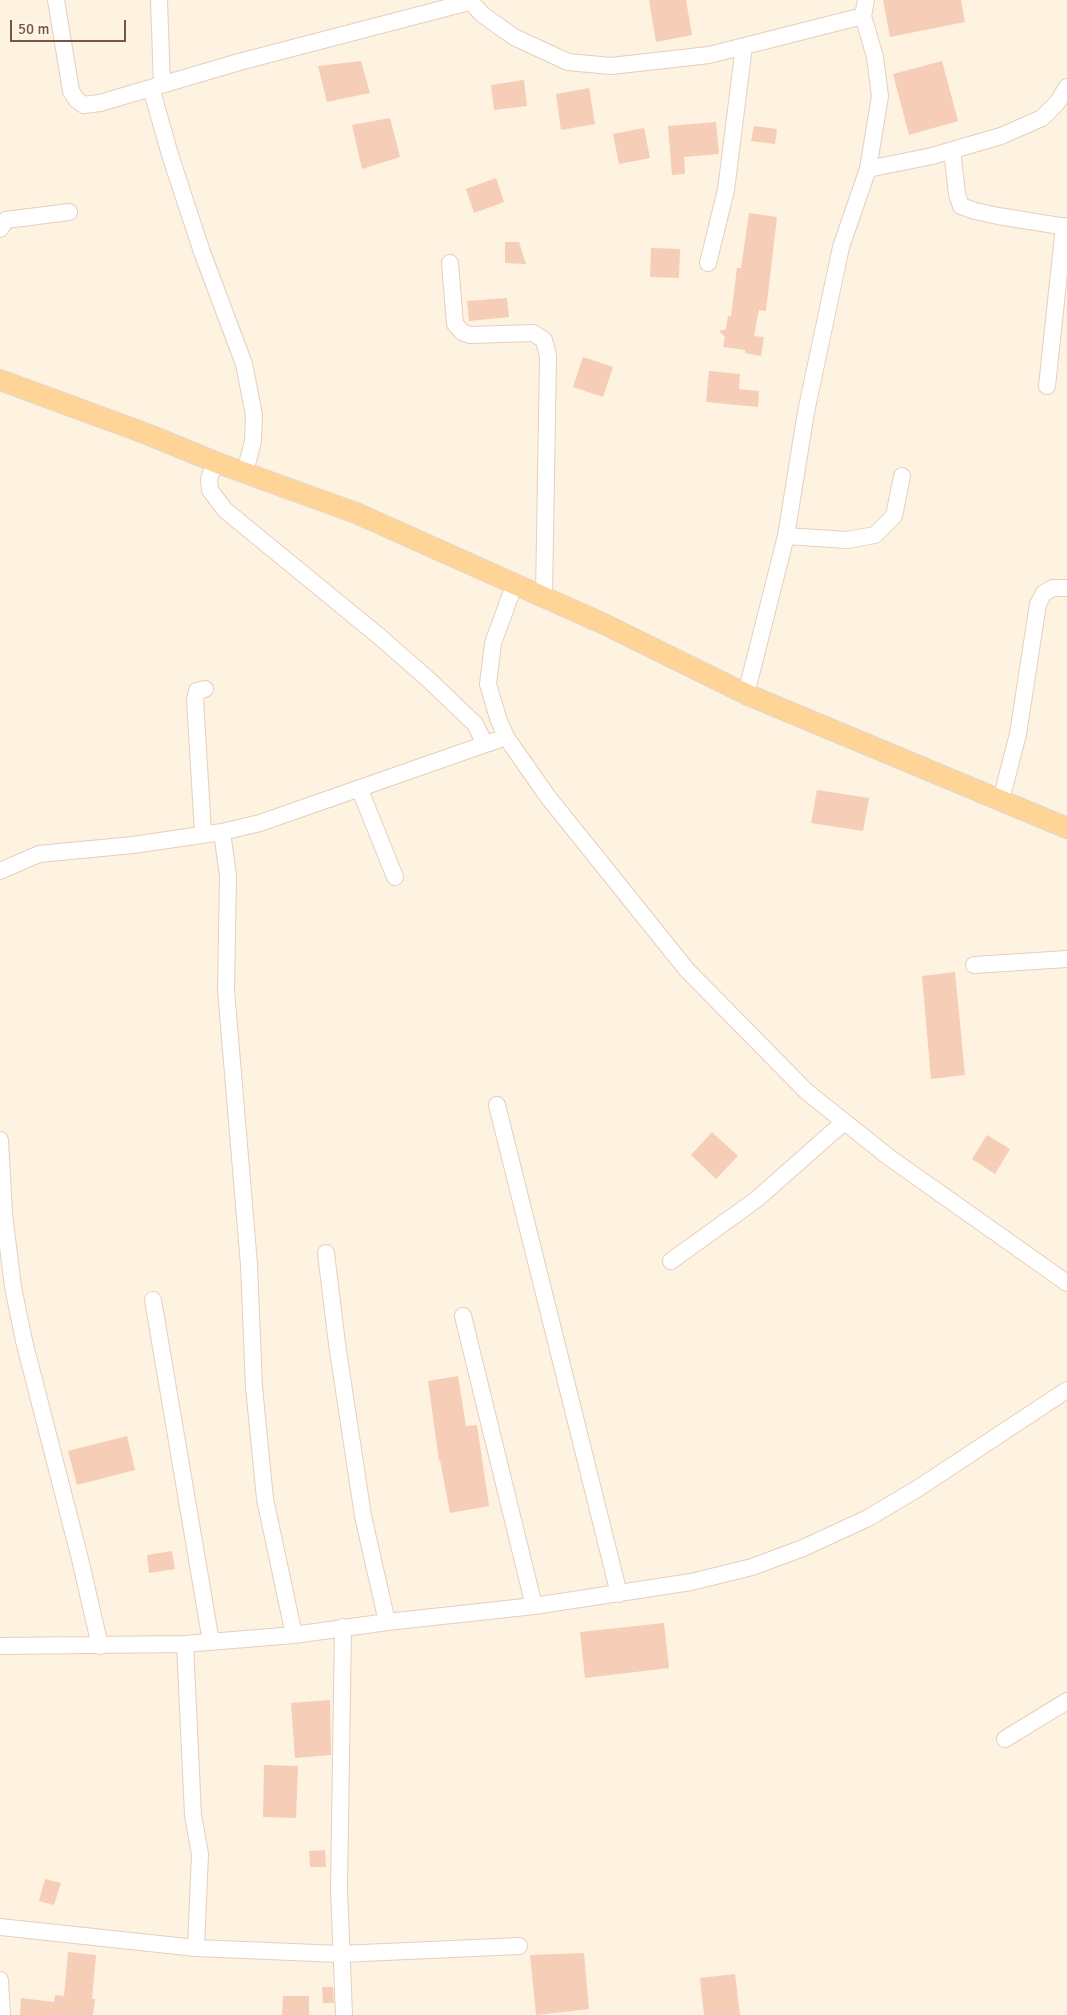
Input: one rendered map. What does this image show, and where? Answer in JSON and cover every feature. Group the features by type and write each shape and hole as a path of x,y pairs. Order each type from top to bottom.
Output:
{"main road":[{"path":"0,380 138,431 215,462 356,513 604,624 746,694 1067,828"}],"street":[{"path":"56,0 71,91 76,99 84,105 100,103 258,56 469,1 483,15 514,37 568,62 611,66 709,55 744,46 864,8 875,57 880,96 868,169 841,247 806,412 786,536 746,694"},
{"path":"159,0 156,86 171,158 202,252 244,364 254,415 254,440 245,472"},
{"path":"708,263 726,190 744,46"},
{"path":"868,169 952,150 1001,136 1042,118 1057,103 1067,87"},
{"path":"952,150 956,194 961,206 998,216 1066,226 1047,386"},
{"path":"0,229 6,220 69,212"},
{"path":"450,263 455,324 462,332 470,335 533,333 544,340 548,356 544,597"},
{"path":"215,462 209,479 210,490 226,510 380,637 429,680 475,724 486,744"},
{"path":"786,536 847,540 874,535 894,516 902,476"},
{"path":"515,584 493,643 488,684 506,737 548,797 686,970 807,1092 890,1158 1067,1283"},
{"path":"1001,800 1018,734 1038,604 1044,593 1053,588 1067,588"},
{"path":"203,834 194,700 197,691 204,688"},
{"path":"0,871 39,854 133,845 222,832 260,823 360,790 506,737"},
{"path":"360,790 395,877"},
{"path":"222,832 228,876 226,990 249,1264 254,1387 265,1499 294,1635"},
{"path":"974,965 1067,959"},
{"path":"497,1105 619,1594"},
{"path":"671,1261 758,1199 844,1122"},
{"path":"0,1140 4,1214 13,1287 24,1340 80,1559 100,1646"},
{"path":"326,1253 337,1344 363,1516 387,1622"},
{"path":"153,1300 211,1642"},
{"path":"464,1316 534,1606"},
{"path":"0,1646 186,1644 294,1635 343,1627 534,1606 691,1582 752,1567 838,1533 868,1518 1067,1390"},
{"path":"343,1627 339,1890 340,1954 344,2015"},
{"path":"186,1644 193,1815 200,1854 196,1948"},
{"path":"1005,1739 1067,1701"},
{"path":"0,1927 196,1948 340,1954 519,1946"},
{"path":"0,1980 2,2015"}],"building":[{"path":"649,0 686,0 692,35 656,42"},
{"path":"883,0 961,0 965,22 890,37"},
{"path":"361,61 370,93 327,102 318,66"},
{"path":"942,61 958,121 909,135 893,74"},
{"path":"524,80 527,106 494,110 491,85"},
{"path":"589,88 595,124 561,130 556,94"},
{"path":"390,118 400,157 362,169 352,125"},
{"path":"716,122 719,154 684,157 685,174 672,175 668,126"},
{"path":"754,126 777,129 775,144 751,141"},
{"path":"644,128 650,158 619,164 613,134"},
{"path":"496,178 504,202 474,213 466,189"},
{"path":"749,213 777,217 766,311 759,310 754,336 764,337 761,356 745,353 745,350 723,347 725,337 719,331 726,329 728,316 731,316 737,268 741,268"},
{"path":"505,242 519,242 526,264 505,263"},
{"path":"651,248 680,249 679,278 650,277"},
{"path":"507,298 509,317 469,321 467,301"},
{"path":"583,357 613,367 603,397 573,387"},
{"path":"709,371 740,374 739,389 759,391 758,407 706,402"},
{"path":"817,790 869,798 863,831 811,823"},
{"path":"955,972 965,1075 931,1079 922,976"},
{"path":"712,1132 738,1156 716,1179 691,1155"},
{"path":"987,1135 1010,1149 995,1174 972,1159"},
{"path":"458,1376 466,1426 477,1425 489,1506 450,1513 439,1461 428,1381"},
{"path":"127,1436 135,1470 77,1485 68,1451"},
{"path":"172,1551 175,1569 149,1573 147,1555"},
{"path":"664,1623 669,1668 585,1678 580,1632"},
{"path":"330,1700 331,1755 295,1758 291,1703"},
{"path":"264,1765 298,1766 296,1818 263,1817"},
{"path":"325,1850 326,1867 310,1867 309,1851"},
{"path":"45,1879 61,1883 54,1905 39,1901"},
{"path":"68,1952 96,1955 92,1999 95,1999 93,2015 20,2015 21,1998 54,2002 55,1995 64,1996"},
{"path":"584,1953 589,2009 536,2015 530,1955"},
{"path":"735,1974 740,2015 704,2015 700,1978"},
{"path":"322,1987 333,1987 334,2003 323,2003"},
{"path":"283,1996 309,1996 309,2015 282,2015"}]}
